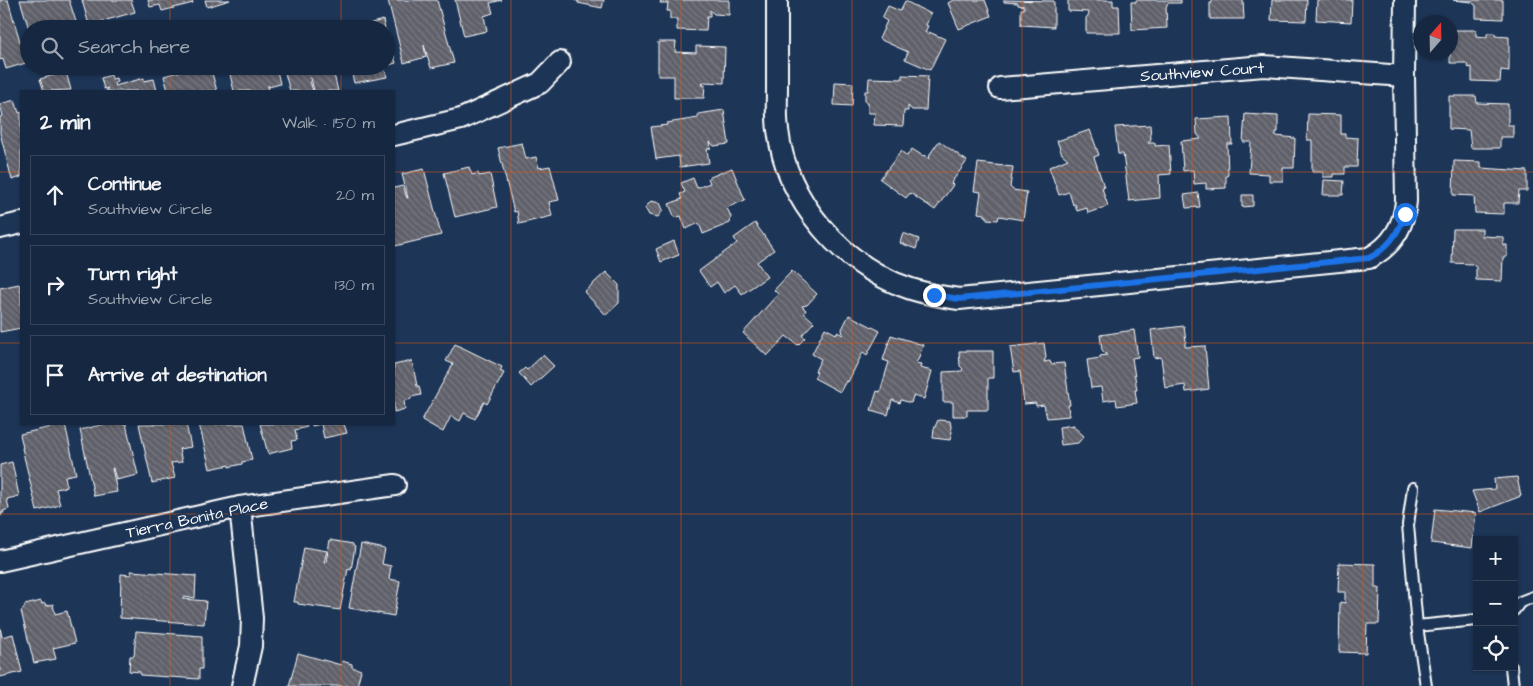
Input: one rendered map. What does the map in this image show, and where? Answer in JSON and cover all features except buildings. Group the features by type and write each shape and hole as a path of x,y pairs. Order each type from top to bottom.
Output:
{"street":[{"path":"777,0 778,130 790,174 812,214 826,232 864,266 910,288 934,295 959,299 1369,258 1386,247 1401,226 1405,214 1405,0"},
{"path":"395,135 461,119 540,82 560,62"},
{"name":"Southview Court","path":"1000,88 1264,66 1404,76"},
{"path":"0,228 20,223"},
{"name":"Tierra Bonita Place","path":"0,561 240,507 395,485"},
{"path":"240,507 252,618 251,646 242,686"}],"lane":[{"path":"1413,488 1408,526 1417,626 1426,686"},
{"path":"1518,605 1533,597"},
{"path":"1417,626 1473,620"},
{"path":"1511,671 1513,686"}],"route":[{"path":"934,295 959,299 1369,258 1386,247 1394,238 1405,214"}]}
